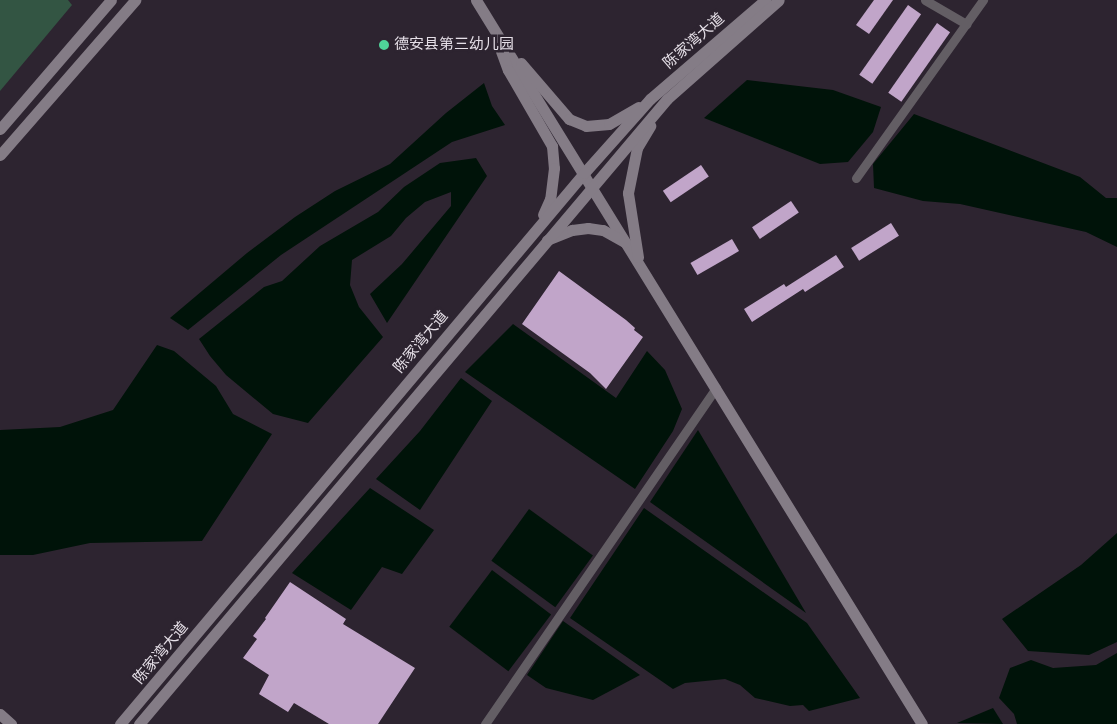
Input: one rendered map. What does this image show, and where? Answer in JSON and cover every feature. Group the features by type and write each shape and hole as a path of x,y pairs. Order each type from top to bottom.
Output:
{"main road":[{"path":"0,128 111,0"},
{"path":"0,155 135,0"},
{"path":"476,0 584,172 922,724"},
{"name":"陈家湾大道","path":"120,724 584,172 650,99 765,0"},
{"name":"陈家湾大道","path":"139,724 666,99 779,0"},
{"path":"494,30 569,119 586,126 610,124 650,99"},
{"path":"494,30 508,70 552,146 554,168 550,198 540,223"},
{"path":"640,264 628,193 632,164 637,148 666,99"},
{"path":"545,241 572,230 588,228 603,230 627,243"},
{"path":"0,714 11,724"}],"street":[{"path":"925,0 966,24"},
{"path":"856,178 983,0"},
{"path":"485,724 716,388"}],"green space":[{"path":"0,0 68,0 72,5 0,91"}],"shaded area":[{"path":"747,80 833,90 881,107 873,132 848,162 820,164 704,118"},
{"path":"484,83 492,106 505,125 452,142 281,255 188,330 170,318 247,253 295,217 335,191 390,164 446,113"},
{"path":"914,114 1080,177 1106,198 1117,198 1117,247 1086,232 960,204 923,201 874,188 873,164"},
{"path":"476,158 487,176 387,323 370,294 402,264 451,206 451,192 425,202 406,218 391,236 352,260 350,285 359,307 383,337 308,423 273,414 226,375 210,356 199,339 264,287 282,281 320,246 378,212 404,187 440,163"},
{"path":"513,324 616,398 647,351 665,370 682,409 673,431 635,489 465,372"},
{"path":"157,345 174,351 216,386 233,414 272,434 202,541 90,543 33,555 0,555 0,430 60,427 113,410"},
{"path":"461,378 492,401 420,510 376,479 420,431"},
{"path":"698,430 806,613 650,502"},
{"path":"370,488 434,530 402,574 382,567 351,610 292,573"},
{"path":"644,508 807,623 860,698 809,711 803,705 790,706 755,698 740,685 725,679 685,683 673,689 570,618"},
{"path":"529,509 593,555 555,607 491,561"},
{"path":"1117,533 1117,642 1089,655 1028,651 1002,619 1081,565"},
{"path":"492,570 551,615 508,671 449,627"},
{"path":"563,621 640,675 593,700 546,688 527,675"},
{"path":"1117,653 1117,724 1017,724 1014,714 999,698 1010,668 1031,660 1053,668 1096,665"},
{"path":"993,708 1003,724 957,723"}],"building":[{"path":"874,0 893,0 869,34 856,25"},
{"path":"908,5 921,14 872,84 859,75"},
{"path":"937,23 950,32 901,102 888,93"},
{"path":"701,165 709,177 671,202 663,191"},
{"path":"791,201 799,213 760,239 752,227"},
{"path":"891,223 899,236 859,261 851,248"},
{"path":"732,239 739,251 697,275 690,263"},
{"path":"836,255 844,267 805,292 803,289 752,322 744,309 784,284 786,287"},
{"path":"559,271 626,320 643,337 606,389 590,373 522,324"},
{"path":"290,582 346,619 343,624 415,668 378,724 329,724 294,703 288,712 259,694 269,675 243,658 257,639 253,636"}],"place":[{"name":"德安县第三幼儿园","path":"384,45"}]}
